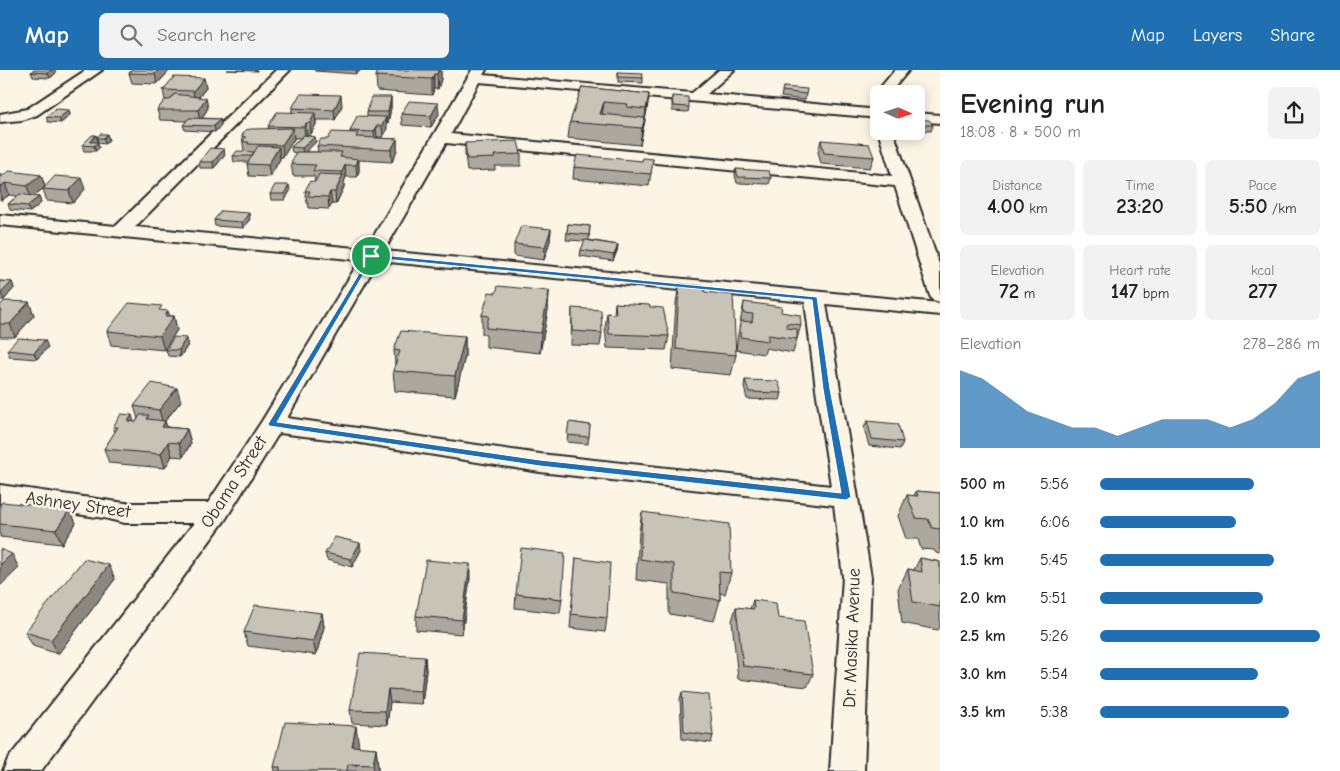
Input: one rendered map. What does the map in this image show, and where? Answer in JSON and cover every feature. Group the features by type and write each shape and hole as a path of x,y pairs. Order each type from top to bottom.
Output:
{"street":[{"path":"0,133 96,70"},
{"path":"120,232 282,70"},
{"path":"696,97 727,70"},
{"path":"890,85 902,70"},
{"path":"477,74 870,113"},
{"name":"Obama Street","path":"20,771 216,513 272,424 477,74"},
{"path":"0,118 22,116 32,112"},
{"path":"925,118 940,119"},
{"path":"441,138 902,182"},
{"path":"887,140 940,296"},
{"path":"0,220 815,299 940,309"},
{"name":"Dr. Masika Avenue","path":"815,299 826,389 846,497 857,578 847,771"},
{"path":"272,424 354,434 540,463 846,497"},
{"name":"Ashney Street","path":"0,494 104,508 125,513 216,513"}],"building":[{"path":"34,70 52,70 48,73 31,72"},
{"path":"132,70 158,70 155,74 129,73"},
{"path":"378,70 439,70 432,79 376,76"},
{"path":"618,72 642,73 643,78 619,77"},
{"path":"174,77 204,78 193,91 163,90"},
{"path":"582,87 649,94 646,109 627,107 628,104 604,102 600,114 645,118 642,128 570,122"},
{"path":"783,87 807,89 806,94 782,91"},
{"path":"174,94 206,98 198,110 157,110 165,100 170,100"},
{"path":"300,94 341,95 334,110 292,108"},
{"path":"672,96 688,97 689,107 673,106"},
{"path":"371,97 391,97 388,112 367,112"},
{"path":"409,101 438,103 431,116 401,114"},
{"path":"56,109 69,110 59,118 46,117"},
{"path":"277,112 315,113 310,123 306,123 304,127 268,126"},
{"path":"357,116 386,117 382,126 376,126 374,132 350,131"},
{"path":"189,118 220,119 214,126 183,125"},
{"path":"925,120 929,120 933,125 925,125"},
{"path":"293,128 282,145 248,144 249,142 243,142 246,137 242,136 245,130"},
{"path":"332,132 358,133 356,137 397,139 391,150 317,146 321,139 328,139"},
{"path":"100,134 107,134 104,138 97,138"},
{"path":"92,135 96,135 90,142 98,142 94,146 82,145"},
{"path":"304,135 315,137 302,148 291,147"},
{"path":"821,140 869,144 874,157 824,153"},
{"path":"518,141 521,154 494,155 495,158 467,159 465,143"},
{"path":"258,146 279,147 268,165 247,164"},
{"path":"210,148 224,149 213,162 199,162"},
{"path":"237,151 254,152 251,156 233,156"},
{"path":"296,152 342,152 340,157 358,159 356,165 345,165 342,172 313,171 316,165 291,164"},
{"path":"577,155 642,161 643,158 653,159 651,174 574,167"},
{"path":"736,169 769,171 771,178 738,177"},
{"path":"9,171 41,175 27,186 5,183 0,187 0,178"},
{"path":"319,174 343,175 335,192 330,192 328,197 308,196 310,191 305,191 310,181 315,182"},
{"path":"55,176 81,178 69,191 43,189"},
{"path":"275,185 289,185 284,194 270,194"},
{"path":"20,194 39,197 27,206 8,204"},
{"path":"221,211 249,213 242,222 214,220"},
{"path":"568,224 590,226 589,235 567,233"},
{"path":"521,226 551,229 545,247 514,244"},
{"path":"585,240 618,245 614,255 581,250"},
{"path":"0,281 12,282 1,293 0,293"},
{"path":"679,284 704,286 705,292 733,295 736,355 676,349"},
{"path":"498,286 549,291 541,333 486,328 489,316 482,315 489,292 496,293"},
{"path":"4,301 29,302 10,324 0,324 0,306"},
{"path":"744,302 782,307 781,312 800,315 801,325 787,323 787,328 797,329 797,339 768,335 768,341 740,337 741,321 752,322 753,314 743,313"},
{"path":"129,303 162,306 159,310 168,311 165,316 174,316 160,336 107,331"},
{"path":"615,303 649,305 650,307 663,308 669,336 609,334 607,313 616,314"},
{"path":"572,308 601,310 602,333 572,331"},
{"path":"401,331 465,336 455,376 393,371 400,351 394,350"},
{"path":"174,337 186,338 179,350 166,350"},
{"path":"18,338 45,340 34,353 7,350"},
{"path":"745,380 778,381 782,393 749,392"},
{"path":"152,383 177,388 159,410 134,406"},
{"path":"121,414 132,415 128,421 136,422 140,415 149,415 147,419 165,421 162,427 187,429 179,443 168,442 161,454 104,449 118,427 113,427"},
{"path":"867,421 898,424 903,442 872,439"},
{"path":"569,422 590,425 589,437 567,435"},
{"path":"916,491 940,493 940,529 932,528 928,519 916,518 907,495 918,496"},
{"path":"2,502 70,509 56,530 0,524 0,505"},
{"path":"642,512 729,524 731,573 719,572 720,600 674,593 674,564 640,559"},
{"path":"335,537 360,543 351,559 325,553"},
{"path":"521,548 565,553 562,599 516,594"},
{"path":"0,549 12,554 0,565"},
{"path":"576,558 610,563 607,618 571,614"},
{"path":"920,558 940,562 940,607 913,602 908,569 922,572"},
{"path":"84,559 109,565 51,640 25,632"},
{"path":"426,560 470,564 462,620 416,616"},
{"path":"753,600 776,603 778,618 804,621 813,674 743,666 736,607 754,609"},
{"path":"255,605 322,613 313,641 244,632"},
{"path":"360,653 425,657 421,691 388,689 385,711 350,710"},
{"path":"682,692 709,695 713,736 684,732"},
{"path":"285,722 356,726 352,746 376,748 373,765 348,764 347,771 280,771 280,767 274,767"}],"route":[{"path":"371,256 815,299 826,389 846,497 540,463 354,434 272,424 371,256"}]}
